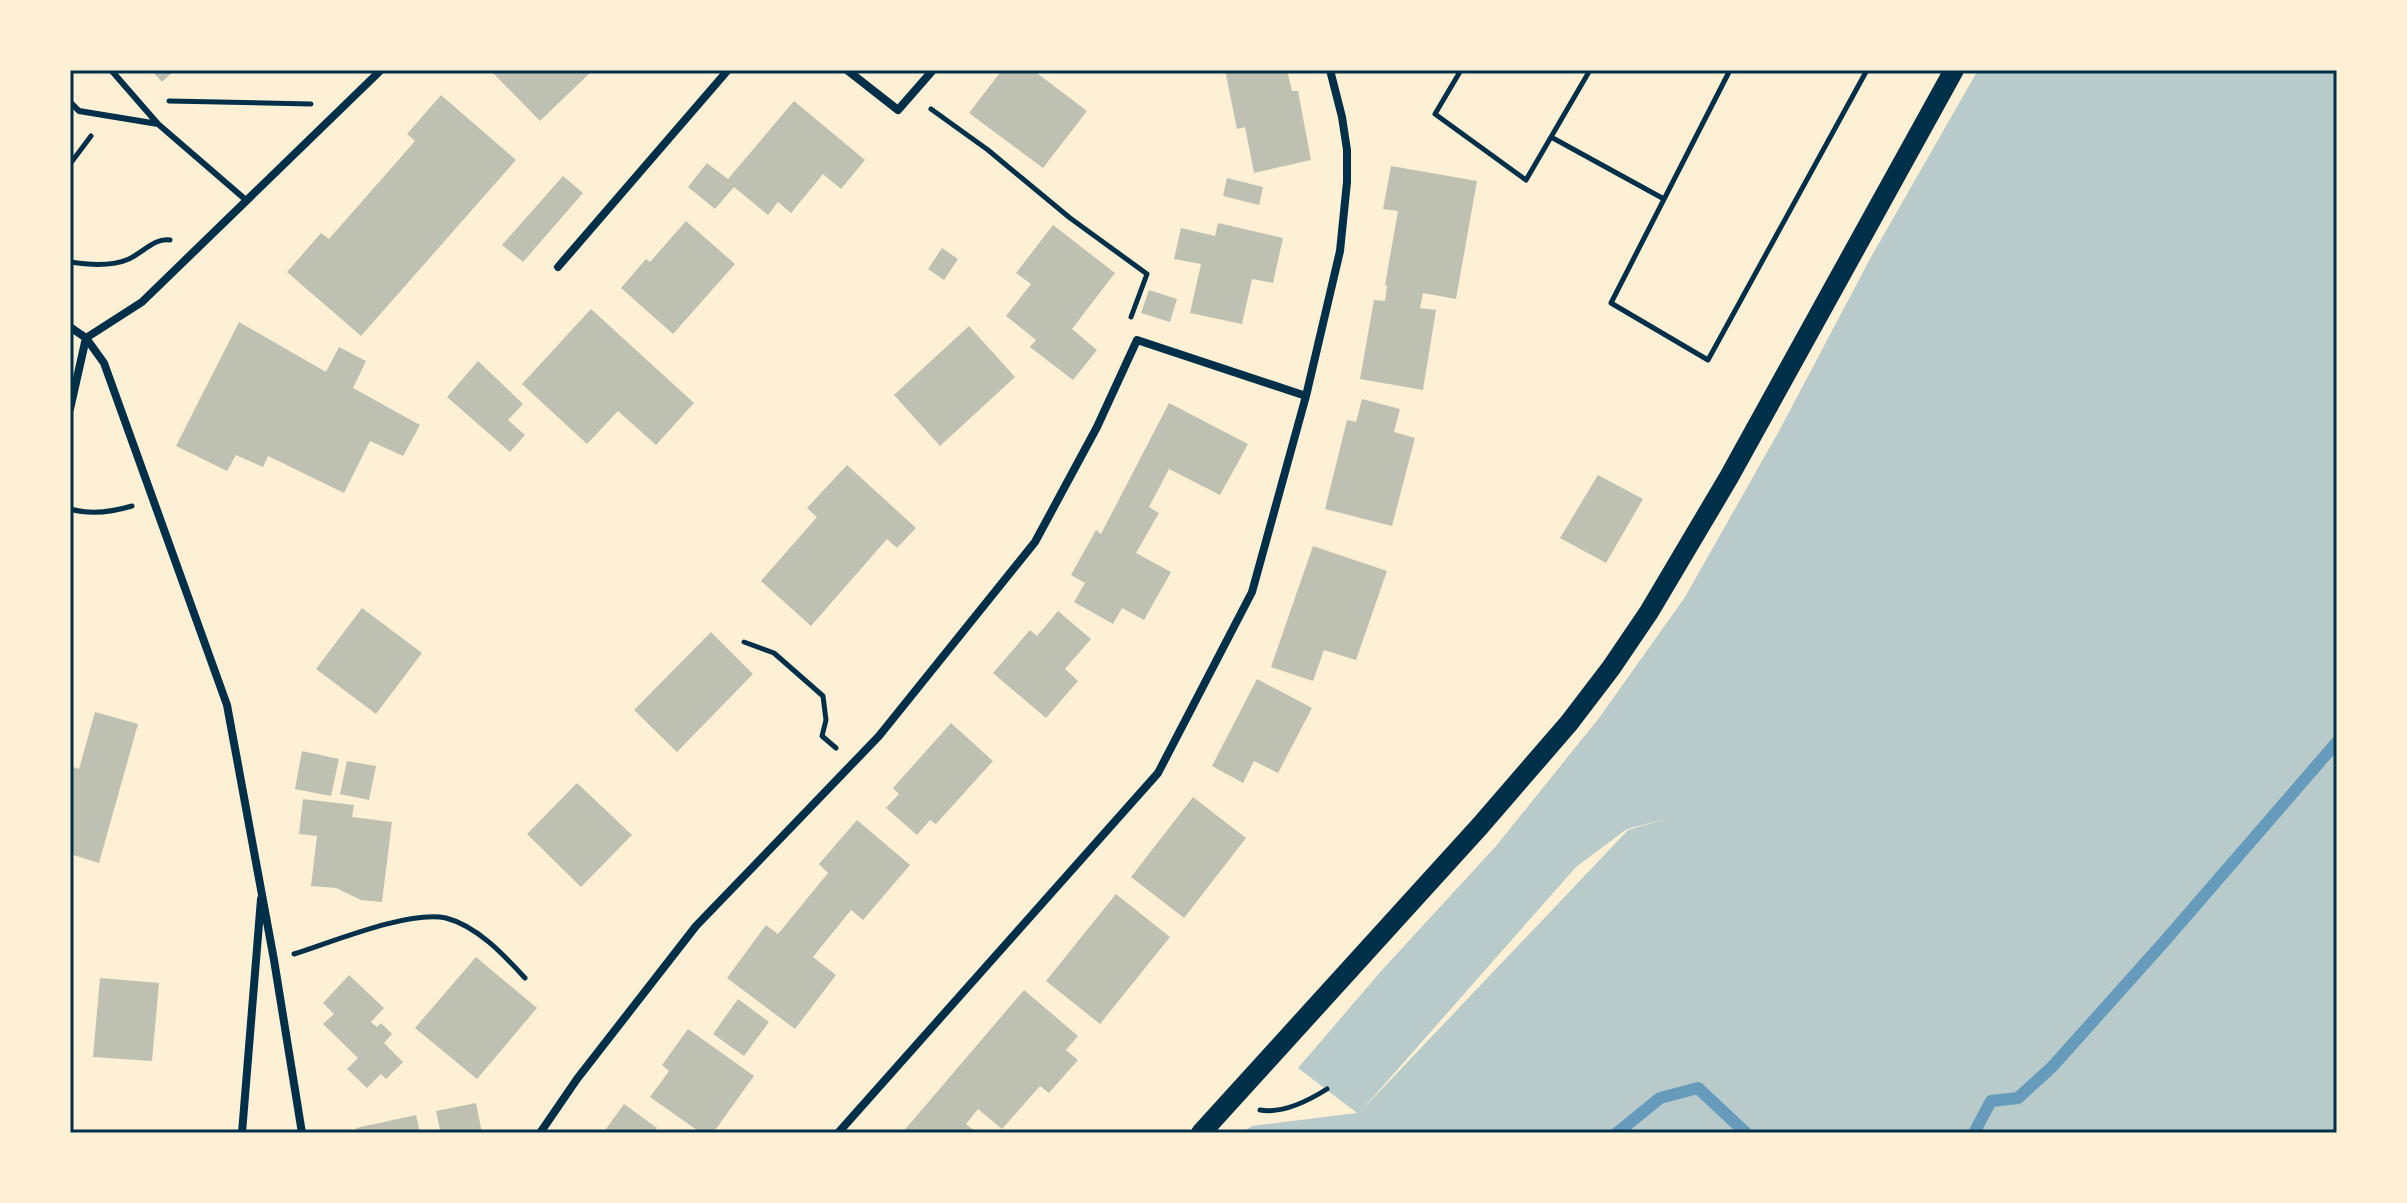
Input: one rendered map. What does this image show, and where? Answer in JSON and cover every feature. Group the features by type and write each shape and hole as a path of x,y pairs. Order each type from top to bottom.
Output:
{"main road":[{"path":"1201,1133 1480,826 1569,723 1611,668 1649,612 1729,477 1954,70"}],"street":[{"path":"70,409 86,338 142,302 381,70"},
{"path":"558,267 728,70"},
{"path":"847,70 898,110 933,70"},
{"path":"838,1133 1158,773 1252,592 1306,396 1340,251 1347,150 1330,70"},
{"path":"70,327 86,338 104,363 227,705 302,1133"},
{"path":"540,1133 577,1079 696,926 879,736 1035,542 1097,427 1137,340 1306,396"},
{"path":"242,1133 262,891"}],"lane":[{"path":"111,70 158,124 246,200"},
{"path":"70,102 79,111 158,124"}],"path":[{"path":"1461,70 1435,114 1526,180 1590,70"},
{"path":"1730,70 1611,303 1708,360 1867,70"},
{"path":"137,100 344,105"},
{"path":"931,109 1147,274 1127,328 1137,340"},
{"path":"1551,137 1664,199"},
{"path":"70,262 86,265 128,260 163,238 201,244"},
{"path":"70,509 111,511 153,499"},
{"path":"744,642 774,653 823,696 826,720 822,736 852,763"},
{"path":"274,960 406,918 445,918 474,932 502,954 525,978"},
{"path":"1227,1104 1268,1112 1308,1101 1327,1089"}],"shaded area":[{"path":"1978,70 2337,70 2337,1133 1240,1133 1252,1126 1357,1113 1298,1068 1382,970 1496,846 1599,718 1685,597 1779,431 1871,257","holes":["1669,818 1628,830 1360,1112 1576,867 1627,829"]}],"building":[{"path":"151,70 175,70 162,82"},
{"path":"490,70 593,70 540,121"},
{"path":"1002,70 1033,70 1087,111 1043,168 969,113"},
{"path":"1225,70 1287,70 1292,91 1298,91 1311,160 1254,173 1245,127 1237,129"},
{"path":"441,95 516,160 361,336 287,272 321,233 329,239 415,141 407,134"},
{"path":"794,101 865,160 841,189 823,174 791,213 778,202 768,215 734,187 715,209 688,187 707,163 728,179"},
{"path":"1391,166 1477,181 1456,299 1423,293 1420,308 1436,310 1423,390 1360,379 1374,300 1385,301 1398,211 1383,209"},
{"path":"563,176 583,193 523,262 502,245"},
{"path":"1227,178 1263,187 1259,205 1223,196"},
{"path":"686,221 735,264 673,334 621,288 646,259 650,262"},
{"path":"1218,223 1283,238 1273,283 1252,279 1242,324 1190,313 1201,264 1174,259 1181,228 1215,236"},
{"path":"1053,225 1115,273 1072,329 1097,350 1073,380 1030,347 1036,340 1006,316 1031,284 1016,273"},
{"path":"942,248 958,259 944,280 928,269"},
{"path":"1149,290 1177,299 1170,322 1141,313"},
{"path":"591,309 694,403 656,445 618,411 587,444 522,384"},
{"path":"239,322 326,372 339,347 366,361 353,388 420,425 403,456 370,441 344,493 268,456 263,467 236,455 227,471 176,446"},
{"path":"969,326 1015,377 940,446 894,395"},
{"path":"478,361 523,404 508,420 525,435 510,452 447,397"},
{"path":"1362,399 1400,409 1394,432 1415,438 1392,526 1325,509 1347,420 1356,422"},
{"path":"1169,403 1248,444 1220,495 1169,469 1149,507 1159,513 1136,553 1171,572 1144,620 1122,608 1113,624 1074,602 1085,583 1071,575 1096,530 1101,534"},
{"path":"847,465 916,528 897,548 887,539 811,626 761,581 817,517 807,508"},
{"path":"1598,475 1643,499 1606,563 1560,538"},
{"path":"1313,546 1387,571 1356,660 1324,650 1313,681 1271,667"},
{"path":"362,608 422,653 376,714 316,669"},
{"path":"1058,611 1091,639 1065,669 1078,681 1046,718 993,673 1030,630 1037,636"},
{"path":"711,632 753,674 677,752 634,710"},
{"path":"1257,679 1312,708 1278,773 1254,761 1243,783 1212,766"},
{"path":"95,712 138,724 99,863 70,854 70,766 79,769"},
{"path":"951,723 993,761 936,824 930,820 917,835 886,808 899,794 893,788"},
{"path":"302,751 339,759 331,796 295,789"},
{"path":"347,761 376,766 369,800 340,794"},
{"path":"577,783 632,835 581,887 527,834"},
{"path":"1193,797 1246,838 1184,918 1131,877"},
{"path":"303,799 354,805 352,817 392,822 382,902 361,900 336,888 311,886 317,836 299,834"},
{"path":"857,820 910,865 863,920 851,910 813,957 836,975 795,1029 727,978 766,925 778,934 828,873 819,864"},
{"path":"1116,894 1170,937 1100,1024 1046,981"},
{"path":"476,957 537,1008 477,1079 415,1028"},
{"path":"349,975 384,1008 371,1022 377,1027 381,1023 392,1034 384,1043 403,1062 386,1079 381,1074 367,1088 347,1069 358,1058 323,1024 334,1014 323,1003"},
{"path":"100,978 159,983 152,1061 93,1057"},
{"path":"1024,990 1078,1036 1066,1050 1078,1060 1049,1093 1040,1086 1002,1129 978,1109 966,1124 977,1133 902,1133"},
{"path":"738,999 769,1022 744,1056 713,1034"},
{"path":"688,1029 754,1076 713,1133 701,1133 650,1097 669,1071 662,1065"},
{"path":"476,1103 482,1133 433,1133 440,1130 436,1111"},
{"path":"624,1104 657,1128 653,1133 603,1133"},
{"path":"416,1115 420,1133 357,1133 356,1128"}],"waterway":[{"path":"1974,1133 1991,1101 2018,1098 2052,1067 2337,742"},
{"path":"1617,1133 1660,1098 1698,1088 1746,1133"}]}
